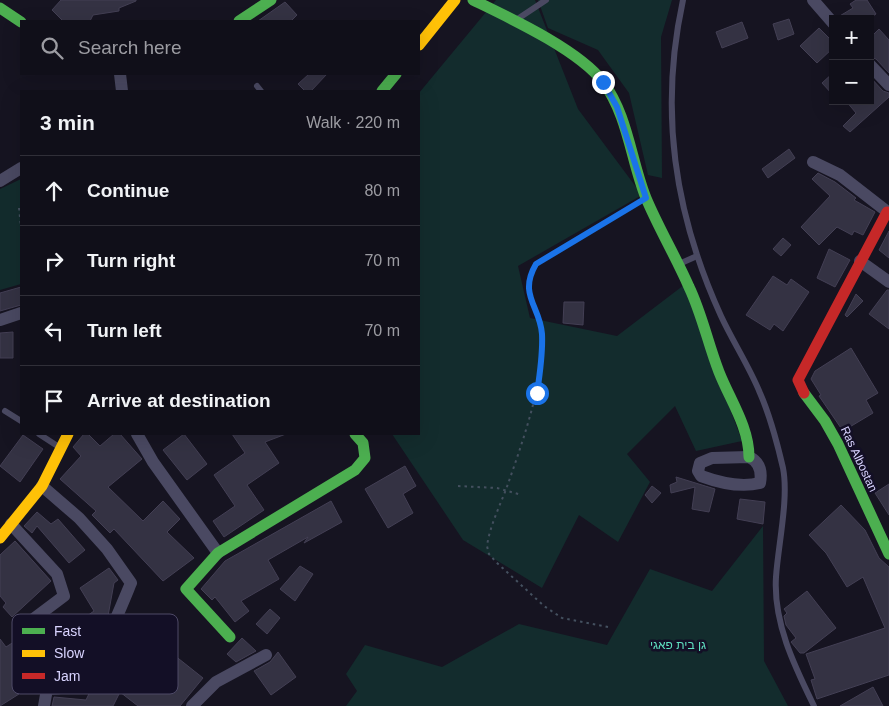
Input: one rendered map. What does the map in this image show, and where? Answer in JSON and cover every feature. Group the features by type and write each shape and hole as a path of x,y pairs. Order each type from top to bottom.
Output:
{"street":[{"path":"241,20 271,0"},
{"path":"420,44 455,0"},
{"path":"473,0 515,21 583,61 603,82 617,107 646,198 690,288 719,372 744,429 749,446 749,457"},
{"path":"814,0 829,18"},
{"path":"0,8 20,21"},
{"path":"874,69 889,85"},
{"path":"120,75 122,90"},
{"path":"383,90 395,75"},
{"path":"813,162 840,175 888,212 860,261 889,282"},
{"path":"0,181 20,169"},
{"name":"Ras Albostan","path":"860,261 798,380 805,396 825,421 838,444 889,554"},
{"path":"0,320 20,312"},
{"path":"40,614 64,596 57,574 4,532 42,486 67,435"},
{"path":"138,435 153,462 218,552"},
{"path":"230,637 186,589 218,552 355,470 365,458 363,443 356,435"},
{"path":"42,486 79,518 106,549 131,583 119,614"},
{"path":"192,706 205,701 216,682 266,655"}],"lane":[{"path":"515,21 546,0"},
{"path":"683,0 675,36 671,90 672,152 682,205 697,256 721,316 760,391 773,426 783,472 776,580 781,626 790,653 814,706"},
{"path":"678,264 697,256"},
{"path":"5,410 20,421"},
{"path":"40,435 60,448"}],"path":[{"path":"608,627 562,618 544,606 489,554 488,539 537,393 543,355 542,332 530,301 531,273 536,264 545,257 646,198"},
{"path":"19,208 20,218"},
{"path":"458,486 506,490 522,495"}],"green space":[{"path":"496,0 535,0 578,109 642,195 518,266 530,318 617,336 684,285 742,441 696,451 675,406 627,454 650,482 618,542 579,515 542,588 463,540 393,435 420,435 420,92"},
{"path":"538,0 672,0 661,37 662,178 648,175 629,93 598,50 548,28"},
{"path":"20,179 20,284 0,290 0,189"},
{"name":"גן בית פאגי","path":"763,526 764,661 788,706 346,706 357,691 346,674 365,645 442,667 519,624 607,645 650,569 712,591"}],"building":[{"path":"61,0 136,0 119,8 119,11 93,15 90,20 62,20 52,10"},
{"path":"856,0 867,0 876,14 841,15 853,8 850,4"},
{"path":"285,2 297,15 292,20 259,20"},
{"path":"789,19 794,34 778,40 773,24"},
{"path":"742,22 748,38 722,48 716,32"},
{"path":"819,28 829,38 829,52 817,63 800,46"},
{"path":"879,29 889,40 889,73 874,58 874,34"},
{"path":"308,75 326,75 312,90 304,90 298,84"},
{"path":"829,77 829,91 822,83"},
{"path":"874,81 883,91 889,93 889,97 850,132 843,126 856,113 849,105 874,105"},
{"path":"789,149 795,158 768,178 762,169"},
{"path":"818,173 835,182 856,198 854,200 875,212 863,235 854,231 852,235 837,227 819,245 801,227 830,196 812,179"},
{"path":"889,231 889,258 879,250"},
{"path":"783,238 791,245 781,256 773,249"},
{"path":"829,249 850,260 835,287 817,278"},
{"path":"773,276 787,285 791,279 809,292 783,331 774,324 770,330 746,315"},
{"path":"20,287 20,305 0,311 0,293"},
{"path":"887,290 889,290 889,329 869,314"},
{"path":"856,294 863,301 847,317 845,315"},
{"path":"564,302 584,302 583,325 563,323"},
{"path":"13,332 13,358 0,358 0,333"},
{"path":"851,348 878,393 866,400 873,413 843,431 819,396 821,395 811,379 815,371"},
{"path":"23,435 43,449 20,482 0,466"},
{"path":"83,435 89,435 100,446 113,435 121,435 142,459 108,487 143,521 163,501 180,519 167,532 194,558 163,581 114,529 110,533 92,515 96,511 60,479 81,456 73,447"},
{"path":"185,435 207,464 187,480 163,450"},
{"path":"233,435 283,435 265,442 279,463 247,485 264,510 224,537 213,521 235,506 214,475 245,453"},
{"path":"405,466 416,486 403,494 413,513 388,528 365,489"},
{"path":"676,477 715,489 709,512 692,509 695,487 671,493 670,485 677,482"},
{"path":"889,484 889,515 875,493"},
{"path":"652,486 661,493 652,503 645,495"},
{"path":"740,499 765,502 763,524 737,519"},
{"path":"331,501 342,522 304,543 308,537 268,560 279,579 241,601 249,611 235,622 215,597 212,600 201,589 225,561"},
{"path":"841,505 865,530 879,558 889,567 889,675 817,699 811,680 815,679 806,654 885,628 863,577 847,587 826,553 809,535"},
{"path":"37,512 51,524 58,519 85,550 69,563 37,526 32,533 24,526"},
{"path":"15,541 51,581 15,614 12,614 12,617 3,607 6,603 0,596 0,555"},
{"path":"300,566 313,574 295,601 280,589"},
{"path":"109,568 118,580 114,583 108,614 90,614 94,611 80,588"},
{"path":"807,591 836,628 804,653 800,653 791,642 796,638 786,625 784,616 787,613 784,609"},
{"path":"270,609 280,618 267,634 256,624"},
{"path":"242,638 256,651 236,662 227,654"},
{"path":"0,639 6,647 12,643 12,694 19,694 0,706"},
{"path":"278,652 296,677 271,695 254,671 270,662"},
{"path":"178,658 203,678 180,706 138,706 123,694 178,694"},
{"path":"873,687 883,706 840,706"},
{"path":"89,694 119,694 113,706 52,706 54,697 86,700"}],"traffic: fast":[{"path":"241,20 271,0"},
{"path":"473,0 524,25 578,58 603,82 611,95 624,123 646,198 694,297 719,372 746,435 749,457"},
{"path":"0,8 20,21"},
{"path":"383,90 395,75"},
{"path":"804,393 825,421 838,444 889,554"},
{"path":"230,637 186,589 218,553 355,470 365,458 363,443 356,435"}],"traffic: slow":[{"path":"420,44 455,0"},
{"path":"0,538 42,486 68,435"}],"traffic: jam":[{"path":"804,393 798,380 887,212"}],"route":[{"path":"537,393 543,355 542,332 530,301 529,288 531,273 536,264 646,198 617,107 603,82"}]}
